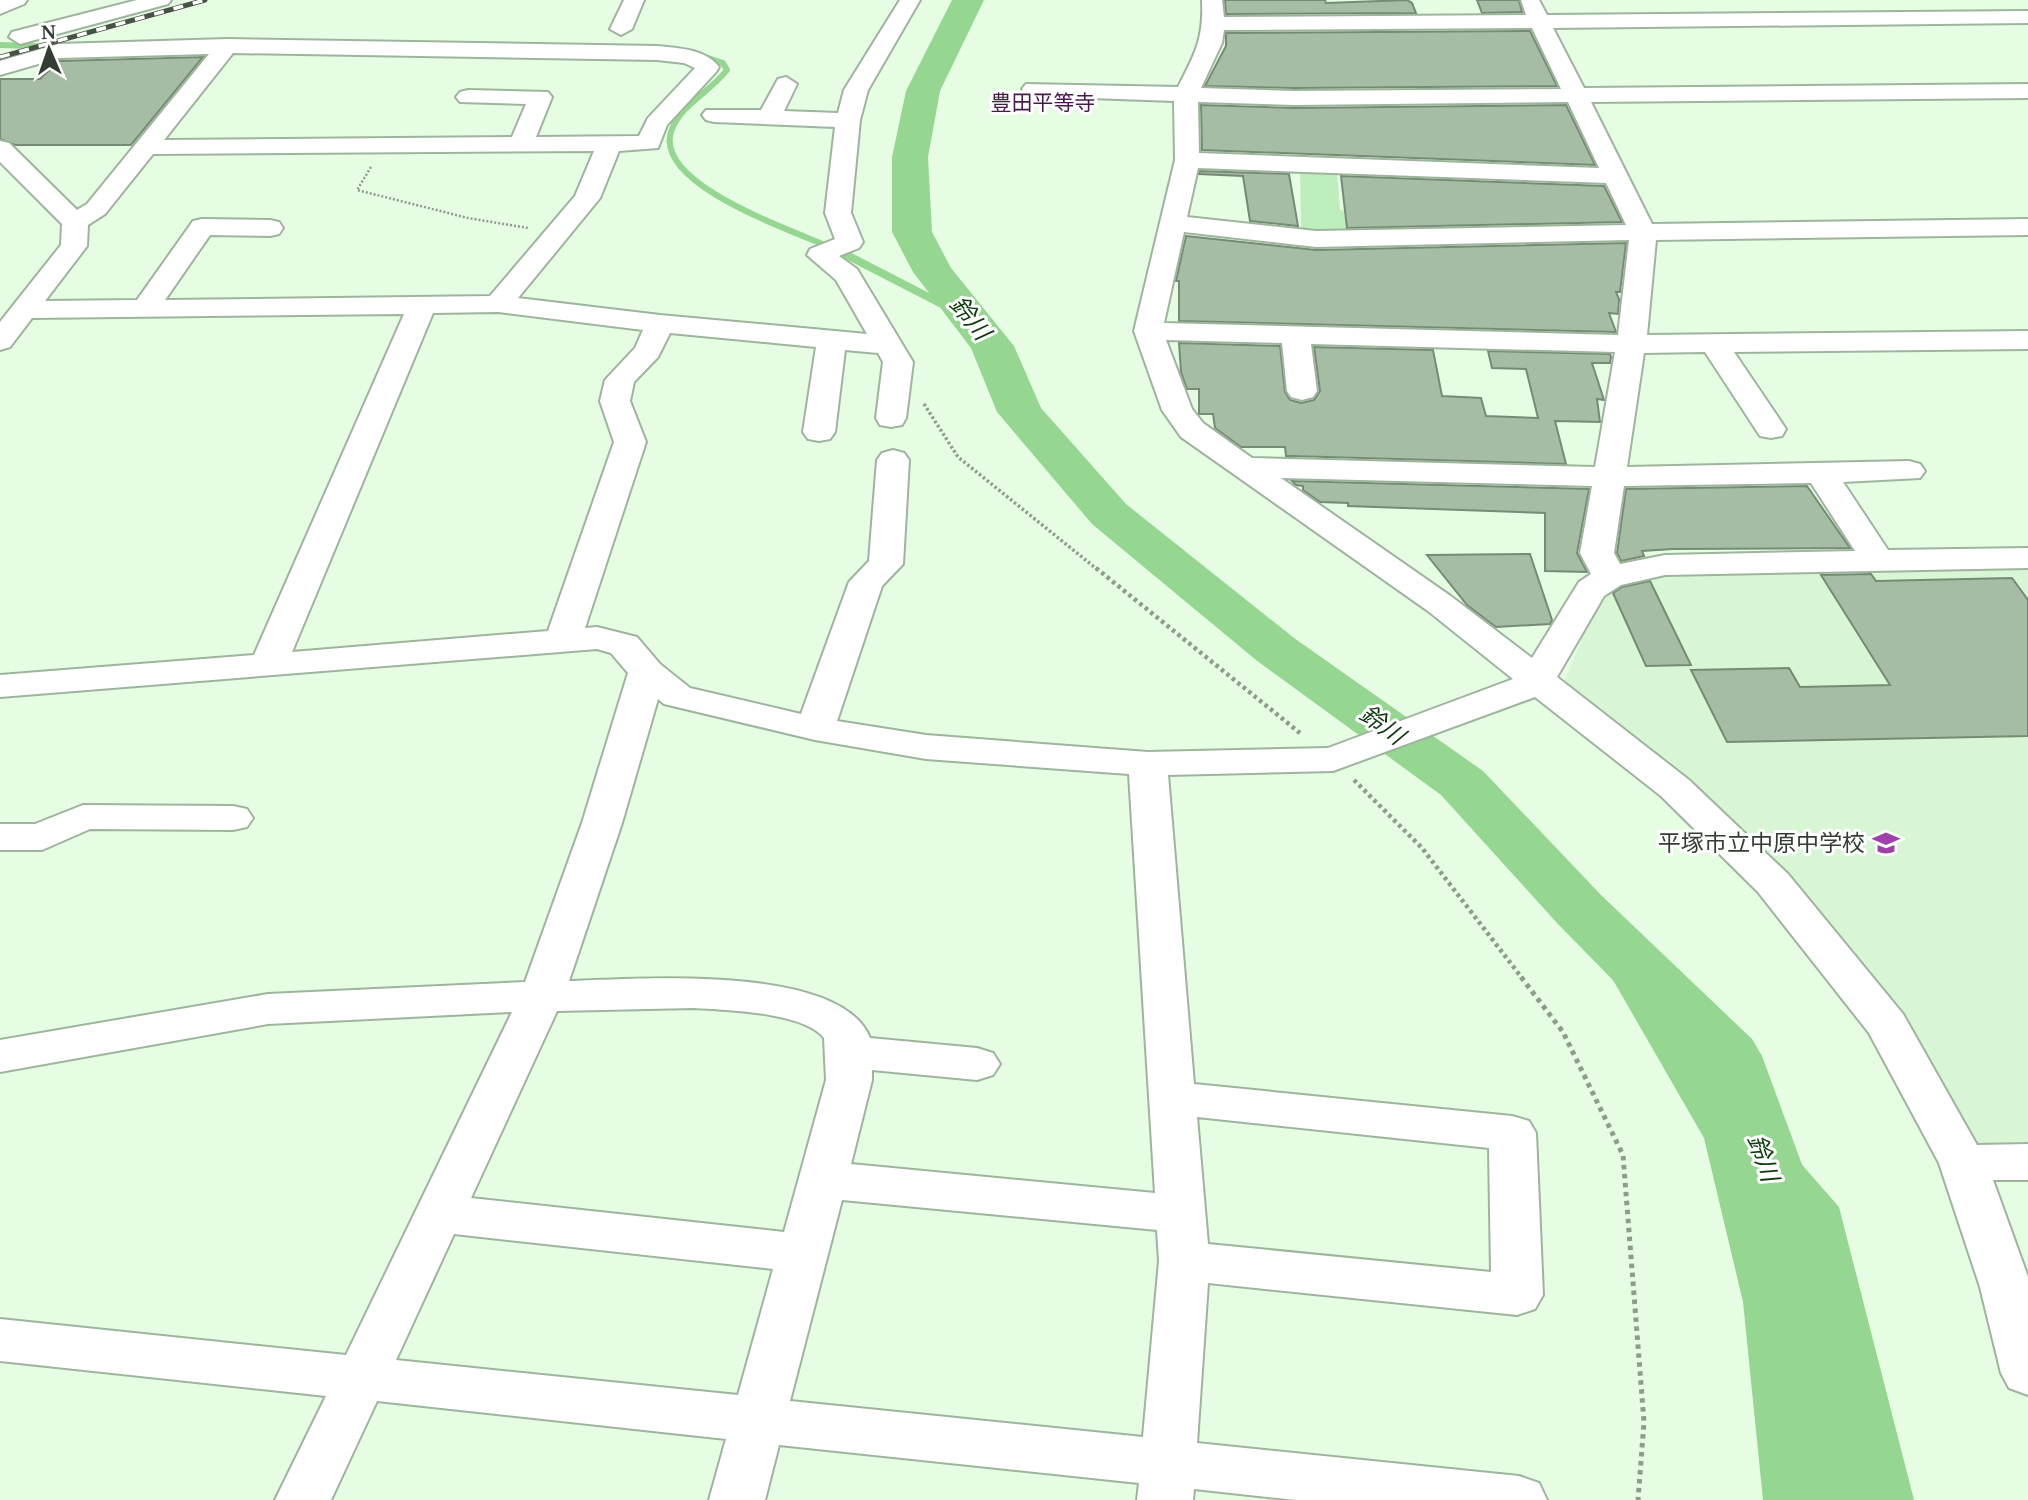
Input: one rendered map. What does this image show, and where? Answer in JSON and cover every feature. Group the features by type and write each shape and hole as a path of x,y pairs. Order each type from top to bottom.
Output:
{"street":[{"path":"0,8 17,0"},
{"path":"11,39 161,0"},
{"path":"621,29 634,0"},
{"path":"891,418 893,353 847,275 820,255 850,242 838,214 848,120 856,90 910,0"},
{"path":"1293,0 1298,24"},
{"path":"1335,0 1343,23"},
{"path":"2013,0 2028,15"},
{"path":"1535,11 1643,232 1639,295 1597,553 1610,576"},
{"path":"2028,15 1535,11 1298,24 1213,12 1211,43 1186,95 1187,160 1148,331 1177,410 1192,430 1440,604 1532,683 1675,788 1773,883 1887,1025 1963,1163 2006,1287 2028,1373"},
{"path":"0,68 58,51 227,46 276,36 412,48 657,53 692,58 708,67 656,123 649,143 147,147"},
{"path":"75,222 96,209 115,187 227,46"},
{"path":"397,75 412,48"},
{"path":"443,145 492,49"},
{"path":"769,117 786,85"},
{"path":"1034,89 1294,98 2028,91"},
{"path":"468,97 540,97 521,145"},
{"path":"714,115 848,120"},
{"path":"498,304 587,198 609,145"},
{"path":"0,148 75,222 74,246 19,305 0,341"},
{"path":"1187,160 1616,176"},
{"path":"40,188 115,187"},
{"path":"1174,223 1316,239 1379,240 1643,232 2028,227"},
{"path":"145,309 202,227 270,228"},
{"path":"19,305 145,309 498,304 660,324 832,339 893,353"},
{"path":"268,666 422,305"},
{"path":"563,641 630,442 615,401 620,380 648,351 660,324"},
{"path":"1148,331 1629,344 2028,340"},
{"path":"1296,335 1302,391"},
{"path":"819,432 832,339"},
{"path":"1714,344 1771,429"},
{"path":"815,729 866,582 886,564 893,460"},
{"path":"1243,467 1610,477 1909,471"},
{"path":"1821,473 1879,562"},
{"path":"0,686 597,639 624,645 647,673 677,696 815,729 926,747 1148,764 1333,758 1532,683 1591,589 1610,576 1665,565 2028,558"},
{"path":"303,1500 542,996 602,823 647,673"},
{"path":"1148,764 1182,1238 1166,1482"},
{"path":"0,837 43,837 83,817 233,818"},
{"path":"0,1056 268,1009 542,996 694,993 766,998 807,1010 837,1023 847,1035 850,1052 849,1080 737,1500"},
{"path":"850,1052 977,1063"},
{"path":"824,1180 1517,1295 1512,1133 1172,1098"},
{"path":"1963,1163 2028,1162"},
{"path":"437,1213 804,1253"},
{"path":"0,1340 758,1421 1166,1482 1519,1500"}],"path":[{"path":"384,146 357,190 513,228 560,230"},
{"path":"893,353 958,457 1333,758 1422,848 1563,1032 1623,1155 1644,1422 1638,1500"}],"shaded area":[{"path":"1300,168 1337,170 1340,210 1354,212 1365,224 1365,236 1301,233"},
{"name":"平塚市立中原中学校","path":"2028,566 2028,1145 1984,1146 1959,1132 1890,1011 1562,687 1597,602 1623,582 1668,572"}],"water":[{"path":"1560,888 1839,1207 1914,1500 1763,1500 1743,1302 1704,1138"}],"building":[{"path":"1225,0 1325,0 1326,3 1407,0 1412,3 1416,13 1226,14"},
{"path":"1477,0 1519,0 1522,12 1482,13"},
{"path":"1530,31 1557,86 1205,86 1226,46 1226,33"},
{"path":"203,57 131,145 15,145 0,139 0,79 40,79 59,61"},
{"path":"1201,105 1294,108 1566,105 1595,165 1202,150"},
{"path":"1200,171 1289,174 1298,226 1250,221 1243,176 1199,174"},
{"path":"1341,176 1604,186 1622,222 1347,228"},
{"path":"1186,236 1316,250 1626,243 1620,292 1616,292 1619,299 1618,314 1609,313 1616,332 1179,321 1179,281 1176,281"},
{"path":"1179,343 1280,346 1285,392 1290,400 1301,403 1314,400 1320,391 1314,347 1433,350 1442,396 1481,398 1486,416 1538,418 1526,369 1492,368 1488,351 1610,354 1611,357 1610,363 1592,363 1604,400 1597,399 1600,422 1555,421 1566,464 1286,456 1285,447 1241,447 1215,428 1213,414 1199,414 1199,389 1187,389 1181,372"},
{"path":"1292,481 1589,489 1577,553 1587,572 1545,571 1545,513 1348,506 1348,503 1320,502 1303,490 1303,486"},
{"path":"1807,486 1850,548 1673,549 1642,551 1644,556 1621,561 1617,553 1626,489"},
{"path":"1530,554 1552,620 1550,624 1496,627 1467,605 1427,555"},
{"path":"1871,574 1876,581 2012,578 2028,600 2028,736 1727,742 1691,670 1789,668 1800,687 1890,685 1821,575"},
{"path":"1650,581 1691,665 1646,666 1613,593 1622,587"}],"waterway":[{"name":"鈴川","path":"968,0 923,91 910,157 912,232 933,272 992,346 1020,412 1109,514 1275,649 1462,783 1579,909 1728,1056 1768,1170"},
{"path":"0,45 59,47"},
{"path":"693,53 723,63 727,70 683,112 672,129 671,150 683,169 705,187 733,204 838,251"},
{"path":"838,251 971,319"}],"railway":[{"path":"0,57 205,0"}],"place":[{"name":"平塚市立中原中学校","path":"1886,843"}],"district":[{"name":"豊田平等寺","path":"1043,103"}]}
